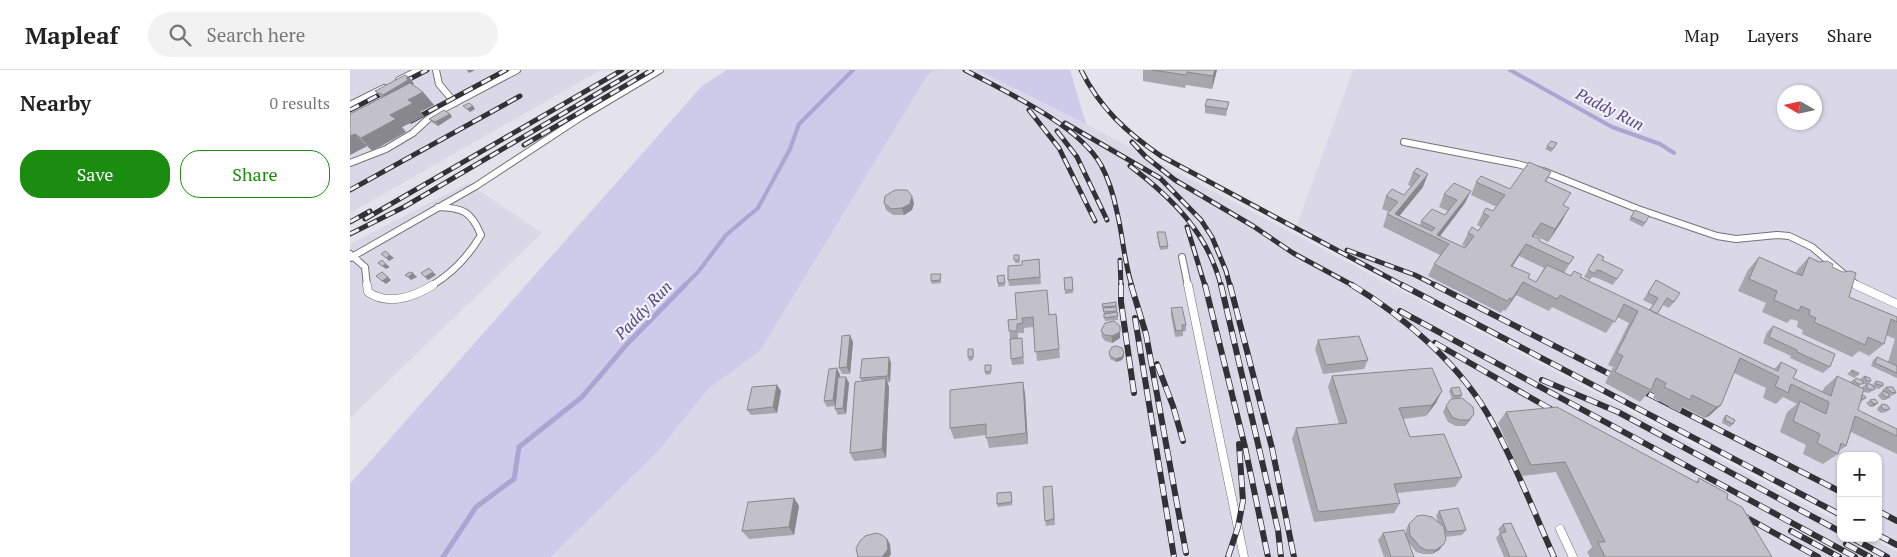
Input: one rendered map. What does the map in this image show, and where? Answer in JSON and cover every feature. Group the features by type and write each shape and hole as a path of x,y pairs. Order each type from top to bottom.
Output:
{"lane":[{"path":"350,105 419,70"},
{"path":"436,70 439,84 455,103"},
{"path":"350,163 386,149 455,103 517,70"},
{"path":"438,207 458,208 468,213 476,221 482,234 465,259 447,277 424,290 403,298 380,299 368,292 365,268 351,256 438,207 476,186 581,118 660,70"},
{"path":"1404,142 1544,171 1646,213 1717,236 1742,239 1783,235 1795,238 1812,247 1860,288 1897,304"},
{"path":"1182,257 1244,557"},
{"path":"1560,529 1573,557"}],"shaded area":[{"path":"350,70 601,70 350,213"},
{"path":"727,70 934,70 927,76 760,351 708,389 659,450 551,557 350,557 350,484 702,86"},
{"path":"934,70 978,70 1086,124 1837,521 1837,542 1878,542 1897,552 1897,557 551,557 659,450 708,389 760,351 927,76"},
{"path":"978,70 1070,70 1086,124"},
{"path":"1353,70 1897,70 1897,543 1882,535 1882,452 1837,452 1837,511 1296,228"},
{"path":"468,183 542,233 350,418 350,244"}],"building":[{"path":"1152,70 1215,70 1213,76 1187,72 1186,75"},
{"path":"405,75 409,77 406,78 408,80 383,95 375,91"},
{"path":"410,83 423,92 408,100 413,103 390,115 396,119 361,138 355,134 350,136 350,114"},
{"path":"1207,99 1229,102 1227,109 1205,106"},
{"path":"469,103 473,106 467,109 463,106"},
{"path":"444,110 450,114 435,122 429,119"},
{"path":"1551,141 1557,143 1553,149 1547,146"},
{"path":"1529,162 1551,172 1545,181 1571,193 1563,205 1569,208 1555,229 1541,223 1532,236 1574,257 1569,264 1526,244 1511,266 1530,274 1528,278 1536,282 1547,265 1571,276 1574,271 1582,275 1580,277 1778,371 1781,362 1797,370 1793,378 1831,396 1837,376 1864,389 1858,410 1897,429 1897,436 1855,416 1846,446 1841,443 1837,453 1817,443 1820,434 1793,421 1800,401 1826,414 1829,402 1791,384 1788,393 1775,386 1779,377 1740,358 1721,405 1716,407 1692,395 1690,400 1664,387 1666,383 1656,378 1651,390 1615,372 1623,356 1617,353 1638,311 1624,304 1615,322 1560,295 1557,299 1523,282 1512,299 1510,298 1507,301 1434,264 1449,244 1387,214 1398,202 1386,196 1392,189 1404,195 1420,176 1413,172 1417,168 1428,174 1395,214 1432,231 1435,228 1421,221 1432,209 1445,215 1457,200 1444,194 1454,183 1471,191 1437,235 1465,248 1474,236 1468,233 1472,227 1478,231 1489,216 1483,213 1486,208 1493,211 1505,195 1476,182 1481,176 1510,189"},
{"path":"895,190 907,190 912,196 910,204 902,208 891,209 884,203 885,196"},
{"path":"1635,210 1649,216 1645,223 1631,217"},
{"path":"1157,232 1165,232 1168,246 1160,247"},
{"path":"385,251 390,255 386,258 381,254"},
{"path":"1598,254 1604,257 1602,260 1623,270 1617,279 1601,271 1597,270 1595,274 1588,270"},
{"path":"1014,255 1019,255 1019,260 1014,260"},
{"path":"1759,257 1802,276 1809,257 1819,262 1827,261 1833,264 1832,267 1843,272 1851,271 1856,273 1849,297 1897,317 1897,322 1891,319 1884,344 1868,337 1865,345 1814,322 1816,318 1809,315 1810,310 1801,306 1799,311 1774,300 1777,291 1749,279"},
{"path":"1039,259 1040,277 1008,280 1008,266 1022,265 1022,261"},
{"path":"382,260 386,264 382,266 378,263"},
{"path":"429,268 433,272 425,277 421,273"},
{"path":"382,272 388,277 382,281 376,276"},
{"path":"410,272 413,273 408,277 405,275"},
{"path":"931,274 941,274 940,280 931,281"},
{"path":"1004,275 1005,283 998,283 997,276"},
{"path":"1072,277 1073,290 1065,290 1064,278"},
{"path":"1656,280 1680,293 1674,302 1667,298 1657,314 1650,310 1658,298 1648,293"},
{"path":"1047,290 1049,315 1056,314 1059,349 1035,352 1033,317 1022,318 1023,323 1017,324 1017,331 1009,331 1008,320 1017,319 1015,293"},
{"path":"1116,302 1116,306 1103,307 1102,304"},
{"path":"1116,307 1117,311 1104,312 1103,308"},
{"path":"1182,307 1186,325 1182,325 1183,330 1176,331 1171,308"},
{"path":"1117,312 1118,316 1104,318 1104,314"},
{"path":"1114,321 1120,326 1120,332 1112,336 1105,335 1101,331 1105,323"},
{"path":"1773,326 1835,354 1830,367 1769,337"},
{"path":"850,335 847,367 839,368 842,336"},
{"path":"1359,336 1368,360 1326,365 1318,340"},
{"path":"1022,338 1023,357 1011,359 1010,339"},
{"path":"1112,347 1122,348 1124,353 1122,357 1116,359 1110,356 1109,352"},
{"path":"968,349 973,349 973,357 968,357"},
{"path":"889,357 888,376 860,378 862,359"},
{"path":"1877,357 1897,366 1897,373 1875,363"},
{"path":"985,365 991,365 991,371 985,372"},
{"path":"837,368 833,400 824,401 829,369"},
{"path":"1432,368 1442,391 1432,405 1399,408 1410,437 1444,434 1462,477 1394,484 1400,503 1318,512 1296,428 1347,423 1332,376"},
{"path":"1864,376 1870,378 1871,381 1867,381"},
{"path":"838,377 846,377 843,408 835,409"},
{"path":"886,378 882,449 850,453 855,382"},
{"path":"1856,378 1863,381 1863,384 1858,384 1854,380"},
{"path":"1876,381 1883,383 1883,386 1876,384"},
{"path":"1023,382 1026,433 986,438 986,424 950,428 950,390"},
{"path":"1866,384 1871,384 1875,389 1868,389"},
{"path":"777,385 773,407 747,410 752,387"},
{"path":"1459,387 1462,395 1454,396 1451,388"},
{"path":"1886,387 1893,387 1896,393 1891,392"},
{"path":"1883,391 1888,393 1890,397 1886,397 1882,393"},
{"path":"1462,398 1473,407 1474,414 1469,420 1460,420 1452,417 1446,406 1451,399"},
{"path":"1875,399 1878,403 1874,404 1870,400"},
{"path":"1882,404 1887,405 1890,409 1885,410 1881,407"},
{"path":"1557,407 1698,483 1699,478 1728,494 1727,499 1742,507 1772,557 1605,557 1598,542 1605,542 1565,462 1531,465 1506,412"},
{"path":"1726,415 1735,420 1733,424 1725,420"},
{"path":"1052,486 1054,519 1045,521 1043,487"},
{"path":"1011,492 1012,502 997,504 997,493"},
{"path":"794,498 789,527 742,531 748,502"},
{"path":"1458,508 1466,530 1447,532 1439,511"},
{"path":"1417,516 1432,517 1444,527 1446,540 1436,550 1426,550 1420,547 1410,535 1409,524"},
{"path":"1511,523 1527,557 1510,557 1500,533 1506,532 1503,524"},
{"path":"1404,530 1414,557 1391,557 1383,533"},
{"path":"876,533 887,539 888,549 882,557 858,557 856,548 860,541 865,536"}],"waterway":[{"name":"Paddy Run","path":"685,285 698,272 726,235 758,208 790,149 799,124 853,70"},
{"name":"Paddy Run","path":"1510,70 1612,127 1660,144 1674,153"},
{"name":"Paddy Run","path":"443,557 476,507 514,479 519,447 582,397 627,344 685,285"}],"railway":[{"path":"350,110 427,70"},
{"path":"411,121 506,70"},
{"path":"365,219 622,70"},
{"path":"350,234 404,207 637,70"},
{"path":"524,145 652,70"},
{"path":"965,70 1039,110 1076,136 1090,150 1101,165 1112,194 1132,286"},
{"path":"1081,70 1096,96 1115,118 1161,156 1404,286"},
{"path":"350,190 520,96"},
{"path":"1029,110 1059,148 1095,221"},
{"path":"1065,123 1160,178 1201,220 1212,237 1230,286"},
{"path":"1057,131 1077,157 1107,220"},
{"path":"1132,142 1146,157 1175,180 1253,226 1293,253 1354,286"},
{"path":"1130,166 1174,204 1198,233 1215,267 1221,286"},
{"path":"350,222 370,211"},
{"path":"1187,227 1205,286"},
{"path":"1347,250 1415,275 1435,285"},
{"path":"1120,260 1121,286"},
{"path":"1131,285 1146,334 1186,553"},
{"path":"1205,285 1245,447 1268,557"},
{"path":"1221,285 1278,530 1281,557"},
{"path":"1230,285 1272,448 1294,557"},
{"path":"1352,285 1392,312 1431,345 1449,363 1480,402 1501,438 1554,557"},
{"path":"1402,285 1837,513"},
{"path":"1435,285 1837,490"},
{"path":"1121,286 1121,302 1134,393"},
{"path":"1400,311 1855,557"},
{"path":"1135,318 1174,557"},
{"path":"1435,343 1561,415"},
{"path":"1157,364 1173,406 1183,441"},
{"path":"1542,380 1618,412 1837,530"},
{"path":"1228,557 1238,527 1243,501 1239,444"},
{"path":"1738,513 1818,557"},
{"path":"1882,513 1897,521"},
{"path":"1791,531 1839,557"},
{"path":"1882,537 1897,545"},
{"path":"1859,542 1887,557"},
{"path":"1846,544 1870,557"}]}
